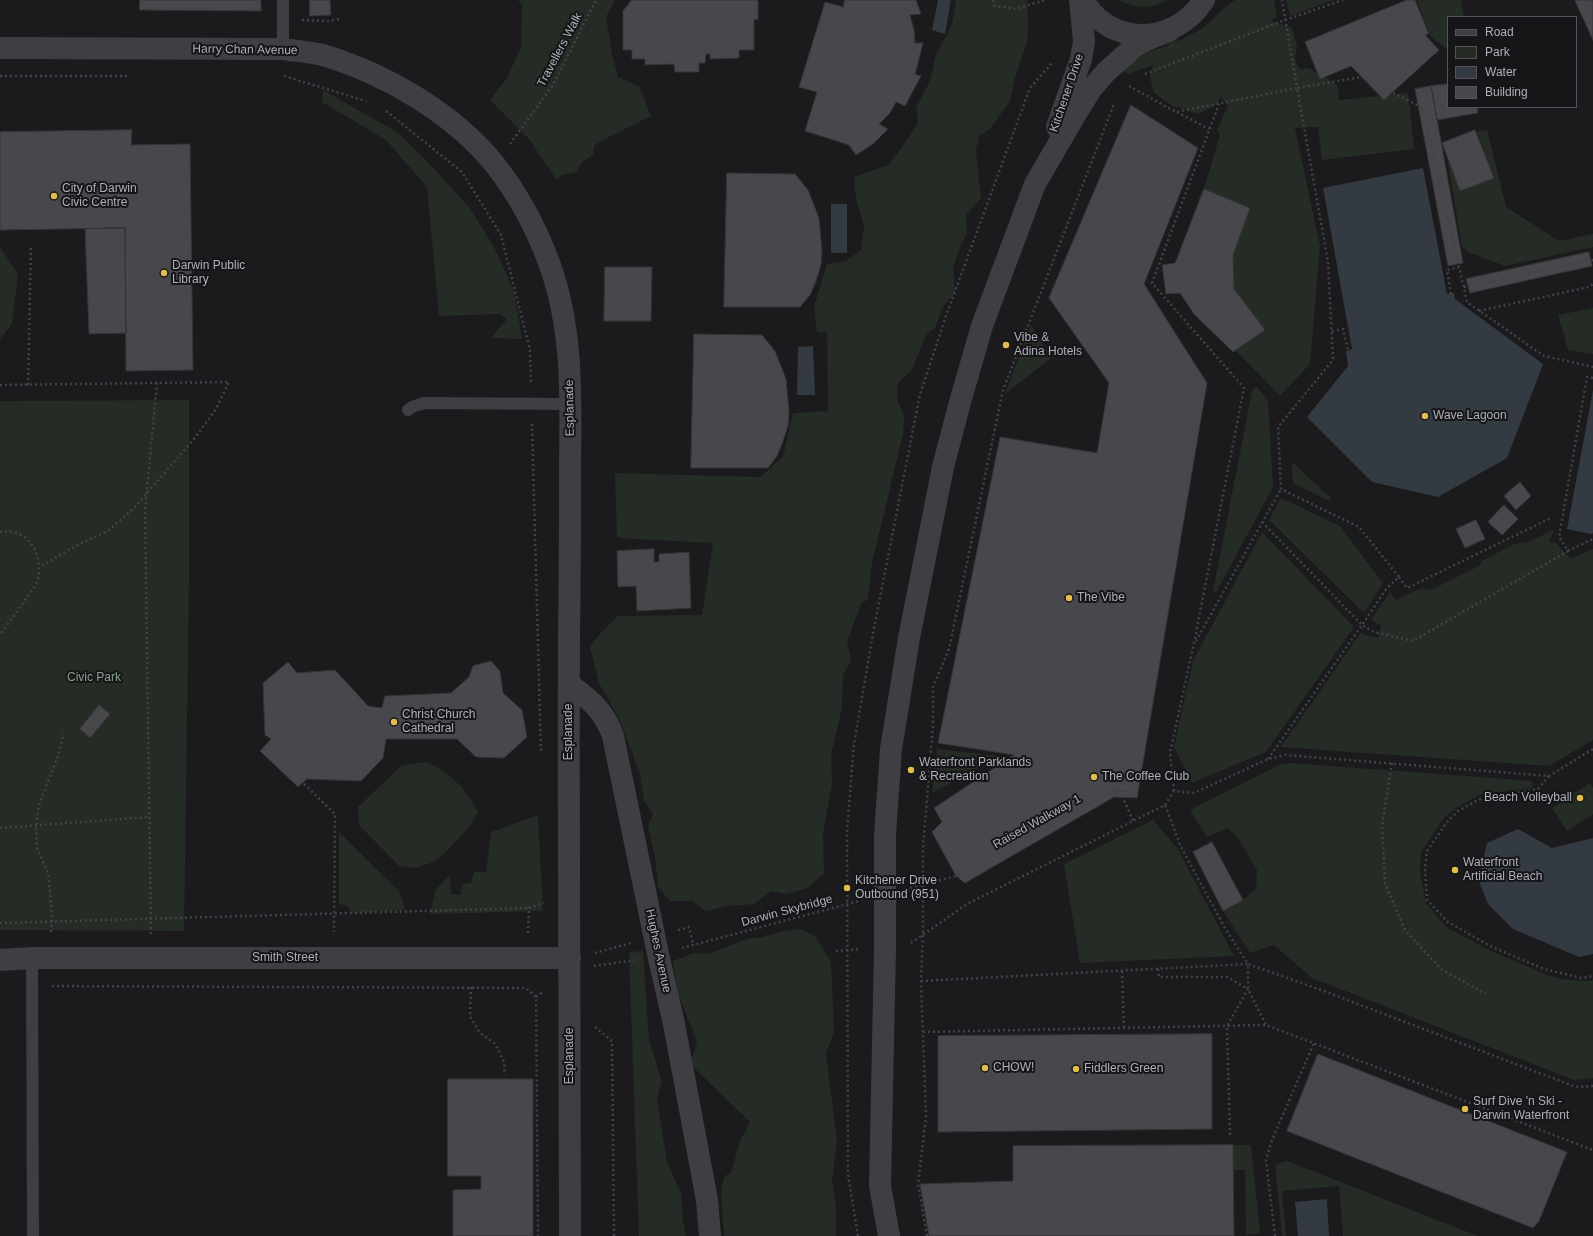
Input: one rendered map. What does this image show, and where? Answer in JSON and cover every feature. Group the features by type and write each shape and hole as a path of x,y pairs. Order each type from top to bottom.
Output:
{"street":[{"name":"Kitchener Drive","path":"1035,184 1081,60 1084,42 1080,0"},
{"path":"1083,0 1088,9 1114,29 1134,35 1153,35 1169,31"},
{"path":"1189,19 1204,0"},
{"path":"889,1236 880,1186 885,948 885,835 891,749 909,638 943,467 960,402 982,326 1035,184 1092,88 1106,72 1134,48 1146,40 1169,31 1189,19 1214,0"},
{"name":"Harry Chan Avenue","path":"0,48 284,49 322,55 370,73 403,90 438,112 473,142 495,165 520,201 536,232"},
{"name":"Esplanade","path":"536,232 551,268 563,317 568,348 571,404 569,684 570,1236"},
{"name":"Hughes Avenue","path":"569,684 598,708 607,720 613,736 674,1024 707,1200 710,1236"},
{"name":"Smith Street","path":"0,960 40,958 570,958"}],"lane":[{"path":"283,0 284,49"},
{"path":"408,410 412,406 424,403 571,404"},
{"path":"33,1236 31,986 40,958"}],"path":[{"name":"Travellers Walk","path":"495,165 553,86 596,0"},
{"path":"993,0 995,6 1015,9 1044,0"},
{"path":"1194,643 1281,489 1278,428 1333,360 1328,262 1282,0"},
{"path":"1144,74 1285,20 1343,0"},
{"path":"1590,0 1593,6"},
{"path":"284,20 328,21 340,19"},
{"path":"0,76 134,76"},
{"path":"284,76 370,102"},
{"path":"1176,112 1362,77 1423,108 1467,302 1544,356 1593,366"},
{"path":"1122,82 1209,130"},
{"path":"927,1236 918,1184 926,1118 921,981 923,935 923,848 933,725 933,687 949,649 1003,390 1117,97"},
{"path":"923,935 967,904 1165,805 1174,791 1170,753 1194,643 1244,388 1152,283 1219,104"},
{"path":"384,109 462,172 501,235 530,350 531,390"},
{"path":"28,385 31,246"},
{"path":"1464,287 1593,260"},
{"path":"1451,294 1447,270 1459,267"},
{"path":"1479,311 1589,287 1593,284"},
{"path":"1332,331 1343,329 1348,350"},
{"path":"1568,551 1559,537 1588,377 1593,378"},
{"path":"0,385 229,382 216,409 194,439 134,508 109,530 70,549 40,567"},
{"path":"151,958 145,511 157,383"},
{"path":"532,422 542,761"},
{"path":"1281,489 1359,527 1407,588 1551,518"},
{"path":"1262,522 1362,625 1374,632 1413,640 1568,551 1593,539"},
{"path":"0,532 7,531 22,536 34,548 38,556 40,567 40,576 36,585 0,636"},
{"path":"1268,759 1387,588 1399,577"},
{"path":"40,958 52,914 48,873 37,848 36,826 39,805 58,756 64,733"},
{"path":"1593,749 1549,776 1538,789 1482,798 1458,811 1427,851 1425,869 1427,900 1448,922 1490,946 1544,969 1582,978 1593,976"},
{"path":"1174,791 1194,793 1268,759 1285,755 1549,776"},
{"path":"1392,763 1382,826 1385,883 1405,930 1441,969 1486,994"},
{"path":"1112,791 1131,778"},
{"path":"304,784 335,814 334,958 332,987"},
{"name":"Raised Walkway 1","path":"904,890 956,876 1112,791 1128,790 1125,792 1124,800 1133,821"},
{"path":"1165,805 1181,848 1226,930 1248,964 1248,989 1266,1025"},
{"path":"0,828 150,817"},
{"name":"Darwin Skybridge","path":"689,927 693,945 867,900"},
{"path":"0,923 529,908"},
{"path":"836,951 863,949"},
{"path":"594,953 594,966 638,960"},
{"path":"921,981 1248,964 1321,990 1576,1087 1593,1086"},
{"path":"1158,969 1159,978 1227,977 1248,989"},
{"path":"1122,971 1124,1028"},
{"path":"31,986 526,988 536,997 538,1236"},
{"path":"471,987 470,1016 480,1033 494,1043 498,1049 504,1062 505,1076"},
{"path":"1230,1135 1228,1026 1248,989"},
{"path":"923,1032 1266,1025 1593,1150"},
{"path":"594,1026 612,1041 614,1236"},
{"path":"1275,1236 1266,1160 1272,1140 1314,1043"}],"green space":[{"path":"518,0 615,0 606,17 612,54 618,77 639,86 651,116 601,141 594,146 593,155 582,162 577,172 562,175 556,179 529,139 490,100 507,78 521,47 522,5"},
{"path":"956,0 1027,0 1027,42 1016,74 1010,101 990,129 979,136 976,151 981,198 966,215 967,233 953,268 955,293 943,307 935,328 927,334 911,371 898,383 897,399 904,416 903,434 872,563 868,599 861,604 847,642 851,661 843,675 842,708 831,755 832,783 823,835 824,873 808,888 786,894 771,891 755,904 727,906 706,911 692,901 670,901 658,887 655,856 648,826 653,814 644,801 640,774 622,726 607,696 599,684 590,647 599,635 618,616 702,615 713,543 617,538 615,473 760,477 783,457 793,413 828,411 827,333 817,332 814,307 827,264 846,261 861,250 864,226 856,200 854,177 888,165 918,123 916,108 930,81 936,55 952,25"},
{"path":"1118,0 1167,0 1149,7 1143,7 1131,5"},
{"path":"1235,0 1274,0 1277,17 1270,20 1292,28 1297,47 1295,58 1299,69 1308,68 1329,79 1338,86 1339,100 1408,93 1414,149 1322,160 1318,127 1295,128 1320,246 1310,364 1280,396 1236,351 1264,330 1234,289 1233,255 1250,208 1204,189 1220,135 1217,130 1228,106 1221,97 1213,107 1198,114 1173,106 1154,93 1150,77 1153,65 1128,74 1122,68 1149,51 1167,46 1171,42 1181,40 1203,28 1224,8"},
{"path":"1286,0 1333,0 1290,16"},
{"path":"1417,0 1461,0 1464,16 1447,16 1447,49 1431,37"},
{"path":"323,90 397,132 425,159 470,208 494,247 514,291 522,339 491,338 507,319 500,314 439,316 427,187 386,140 322,102"},
{"path":"1487,130 1506,207 1559,241 1593,234 1593,247 1505,266 1468,252 1462,246 1447,158 1461,191 1494,178 1477,132"},
{"path":"0,247 18,274 12,324 0,339"},
{"path":"1593,308 1593,354 1568,350 1558,315"},
{"path":"1031,325 1051,358 1005,394"},
{"path":"1256,386 1268,400 1273,487 1216,593 1213,592 1252,391"},
{"name":"Civic Park","path":"189,400 189,583 184,931 0,930 0,401"},
{"path":"1292,462 1331,498 1329,501 1293,483"},
{"path":"1281,498 1340,526 1383,583 1364,613 1269,520"},
{"path":"1554,529 1549,542 1556,543 1571,559 1593,549 1593,740 1549,766 1281,747 1361,632 1367,636 1378,638 1381,626 1371,619 1390,592 1396,600 1421,588 1431,590 1479,566 1482,561 1514,544 1529,542"},
{"path":"1262,532 1354,627 1266,752 1192,783 1174,747 1193,661"},
{"path":"937,749 1000,756 932,793"},
{"path":"427,762 457,782 478,812 470,826 445,853 434,862 415,868 399,866 359,825 358,807 402,765"},
{"path":"1291,763 1532,781 1533,788 1481,794 1456,808 1443,819 1421,852 1420,872 1426,903 1446,927 1487,949 1544,974 1560,979 1593,980 1593,1078 1574,1080 1312,978 1274,945 1250,953 1223,911 1243,900 1256,889 1257,870 1237,837 1228,828 1207,837 1190,810 1281,764"},
{"name":"Beach Volleyball","path":"1590,783 1593,788 1593,814 1567,831 1552,808"},
{"path":"538,815 543,911 430,914 435,890 450,875 451,894 460,895 463,884 471,883 474,872 486,872 491,832"},
{"path":"1153,820 1178,849 1234,956 1080,963 1064,864"},
{"path":"339,832 400,892 405,910 353,913 347,906 339,904"},
{"path":"800,929 815,936 831,962 834,1032 826,1053 837,1142 832,1181 836,1206 836,1236 724,1236 721,1193 724,1177 731,1172 740,1141 750,1122 690,1064 697,1042 678,993 673,961 694,953 708,954 747,939"},
{"path":"643,951 649,1041 662,1081 657,1099 667,1162 681,1193 686,1236 639,1236 629,952"},
{"path":"1233,1145 1251,1145 1260,1233 1246,1235 1245,1170 1233,1170"},
{"path":"1287,1161 1478,1236 1343,1236 1339,1186 1282,1191 1286,1236 1282,1236 1275,1164"}],"water":[{"path":"938,0 951,0 945,34 932,30"},
{"path":"1423,168 1447,294 1454,293 1455,299 1543,364 1507,458 1438,497 1372,482 1307,417 1348,366 1346,351 1352,349 1323,188"},
{"path":"831,204 847,204 847,253 831,253"},
{"path":"813,346 815,395 797,395 798,347"},
{"path":"1593,390 1593,533 1591,534 1567,529"},
{"path":"1518,829 1552,848 1593,838 1593,954 1579,957 1513,929 1488,904 1478,879 1487,843"},
{"path":"1327,1199 1329,1236 1298,1236 1295,1202"}],"building":[{"path":"140,0 261,0 261,11 140,10"},
{"path":"310,0 330,0 331,15 310,16"},
{"path":"632,0 758,0 758,20 754,19 754,50 739,50 739,58 710,59 710,54 706,54 705,63 699,63 699,72 675,72 674,64 645,65 645,59 632,59 632,50 623,50 623,11"},
{"path":"845,0 916,0 921,14 910,15 914,30 915,43 923,43 915,74 921,76 905,106 896,102 890,113 879,124 888,129 873,144 856,155 849,145 805,131 817,92 799,87 825,2 843,7"},
{"path":"1407,0 1415,0 1429,34 1425,35 1439,50 1384,100 1351,66 1320,79 1305,42"},
{"path":"1575,0 1593,0 1593,40"},
{"path":"1447,84 1447,108 1477,108 1478,113 1437,120 1431,86"},
{"path":"1431,86 1463,263 1448,266 1415,89"},
{"name":"The Vibe","path":"1131,105 1198,148 1144,284 1207,383 1137,798 1114,797 965,883 956,876 932,832 942,822 934,808 1014,755 938,743 1000,437 1097,453 1109,383 1049,298"},
{"path":"132,130 131,145 190,144 193,370 126,371 125,228 0,230 0,132"},
{"path":"1475,130 1494,178 1460,191 1442,143"},
{"path":"727,173 795,174 808,190 819,218 822,251 821,265 816,281 810,295 800,307 724,307"},
{"path":"1204,189 1250,208 1233,255 1234,289 1265,330 1233,352 1194,314 1180,293 1166,294 1162,265 1175,263"},
{"path":"125,228 126,333 89,334 85,229"},
{"path":"1589,252 1592,266 1470,293 1466,279"},
{"path":"605,267 652,267 651,321 604,321"},
{"path":"694,334 762,335 775,351 786,379 789,411 788,426 783,441 777,456 768,468 691,468"},
{"path":"1520,482 1531,496 1516,510 1504,496"},
{"path":"1504,505 1518,519 1502,535 1488,522"},
{"path":"1476,520 1485,539 1465,548 1456,529"},
{"path":"654,549 654,562 659,562 659,554 689,552 691,608 637,611 636,586 618,587 617,551"},
{"name":"Christ Church Cathedral","path":"491,661 500,671 503,693 522,710 527,737 504,758 476,757 457,739 386,739 383,758 361,781 307,779 298,787 260,751 271,739 265,735 263,683 288,662 297,673 335,670 368,706 382,708 385,696 451,693 469,677 473,666"},
{"path":"99,705 110,714 90,738 80,729"},
{"path":"1212,842 1243,900 1223,911 1193,852"},
{"path":"1212,1034 1212,1129 938,1132 938,1036"},
{"path":"1318,1054 1567,1152 1539,1221 1533,1228 1287,1131"},
{"path":"448,1079 533,1079 533,1236 453,1236 453,1190 481,1189 481,1176 448,1176"},
{"path":"1233,1145 1234,1236 929,1236 920,1184 1013,1181 1013,1146"}],"place":[{"name":"City of Darwin Civic Centre","path":"54,196"},
{"name":"Darwin Public Library","path":"164,273"},
{"name":"Vibe & Adina Hotels","path":"1006,345"},
{"name":"Wave Lagoon","path":"1425,416"},
{"name":"The Vibe","path":"1069,598"},
{"name":"Christ Church Cathedral","path":"394,722"},
{"name":"Waterfront Parklands & Recreation","path":"911,770"},
{"name":"The Coffee Club","path":"1094,777"},
{"name":"Beach Volleyball","path":"1580,798"},
{"name":"Waterfront Artificial Beach","path":"1455,870"},
{"name":"Kitchener Drive Outbound (951)","path":"847,888"},
{"name":"CHOW!","path":"985,1068"},
{"name":"Fiddlers Green","path":"1076,1069"},
{"name":"Surf Dive 'n Ski - Darwin Waterfront","path":"1465,1109"}]}
